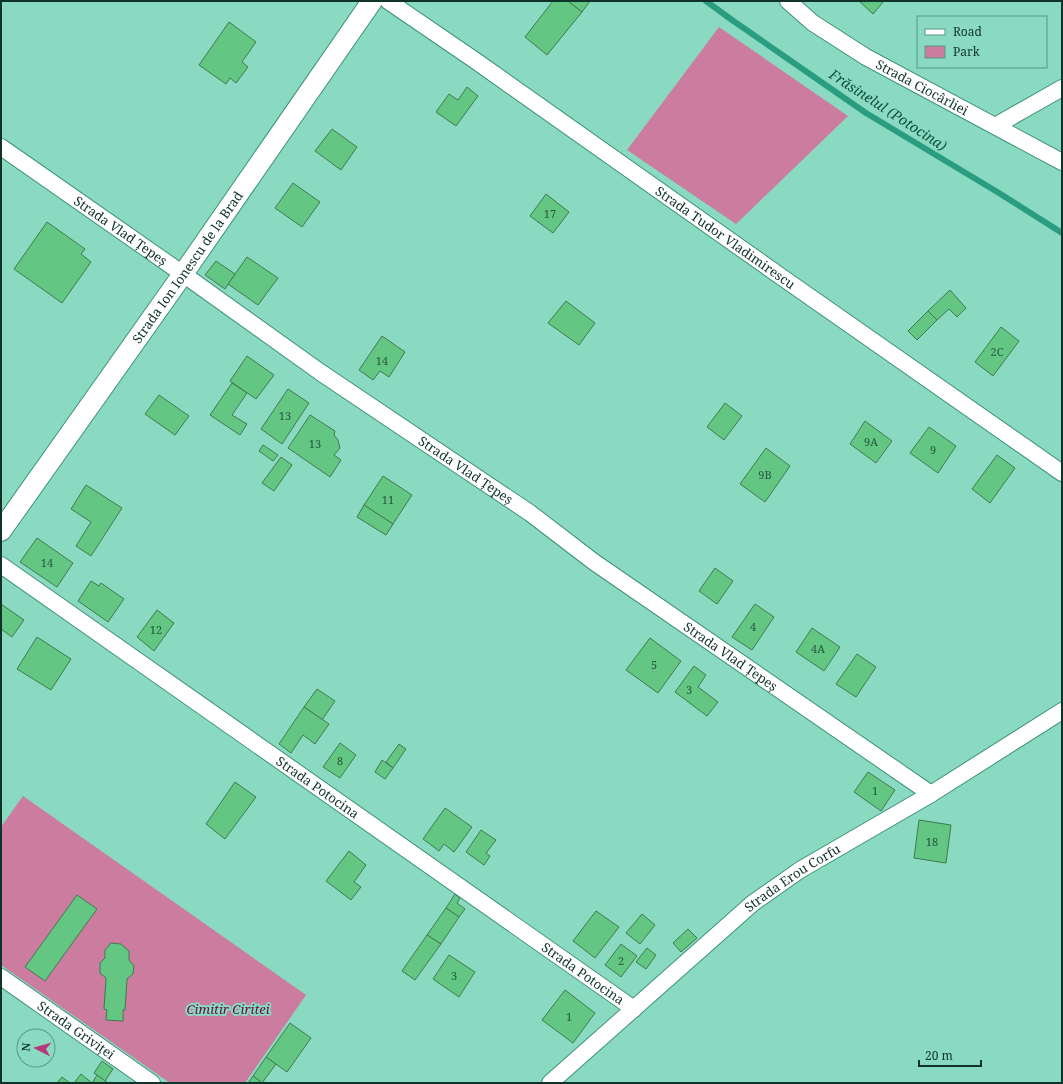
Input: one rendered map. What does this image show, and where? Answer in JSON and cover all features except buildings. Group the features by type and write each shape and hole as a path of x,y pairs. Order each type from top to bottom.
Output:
{"street":[{"name":"Strada Ion Ionescu de la Brad","path":"1,531 183,274 372,1"},
{"name":"Strada Tudor Vladimirescu","path":"388,1 473,59 1062,473"},
{"name":"Strada Ciocârliei","path":"788,1 813,24 866,57 1062,162"},
{"path":"995,126 1062,88"},
{"name":"Strada Vlad Țepeș","path":"1,147 320,372 530,513 594,562 930,794"},
{"name":"Strada Potocina","path":"1,566 634,1009"},
{"name":"Strada Erou Corfu","path":"550,1083 724,927 753,903 800,870 930,794 1062,712"},
{"name":"Strada Griviței","path":"1,977 152,1083"}],"green space":[{"path":"719,27 848,116 736,224 627,150"},
{"name":"Cimitir Ciritei","path":"23,796 306,995 245,1083 170,1083 1,965 1,827"}],"waterway":[{"name":"Frăsinelul (Potocina)","path":"706,1 866,113 999,193 1062,233"}]}
